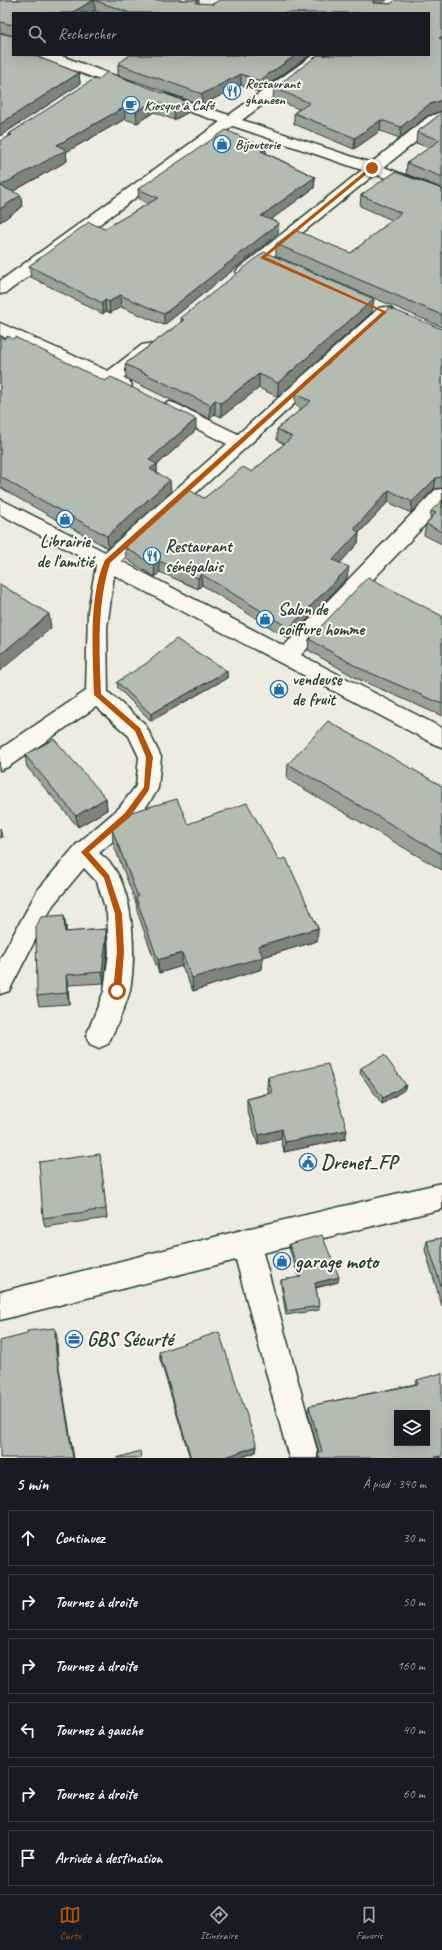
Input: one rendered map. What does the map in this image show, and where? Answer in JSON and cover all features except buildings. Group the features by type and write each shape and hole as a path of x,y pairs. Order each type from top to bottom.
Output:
{"street":[{"path":"49,56 231,122 372,168 442,195"},
{"path":"0,289 321,56"},
{"path":"89,85 119,66"},
{"path":"232,282 270,261 372,168 433,120 442,116"},
{"path":"0,983 45,898 84,852 127,815 147,788 150,757 138,730 97,695 96,640 100,584 107,562 385,312"},
{"path":"0,328 138,392"},
{"path":"110,379 159,340"},
{"path":"158,403 240,443"},
{"path":"287,656 442,495"},
{"path":"0,506 442,738"},
{"path":"0,761 97,695"},
{"path":"84,852 107,877 118,914 121,952 117,991 98,1036"},
{"path":"0,1306 246,1242 442,1196"},
{"path":"246,1242 304,1458"}],"place":[{"name":"Restaurant ghaneen","path":"232,91"},
{"name":"Kiosque à Café","path":"131,105"},
{"name":"Bijouterie","path":"222,144"},
{"name":"Librairie de l'amitié","path":"65,519"},
{"name":"Restaurant sénégalais","path":"152,556"},
{"name":"Salon de coiffure homme","path":"265,619"},
{"name":"vendeuse de fruit","path":"279,689"},
{"name":"Drenet_FP","path":"308,1162"},
{"name":"garage moto","path":"282,1261"},
{"name":"GBS Sécurté","path":"74,1339"}],"route":[{"path":"117,991 121,952 118,914 107,877 84,852 127,815 147,788 150,757 138,730 97,695 96,640 100,584 107,562 385,312 263,258 372,168"}]}
